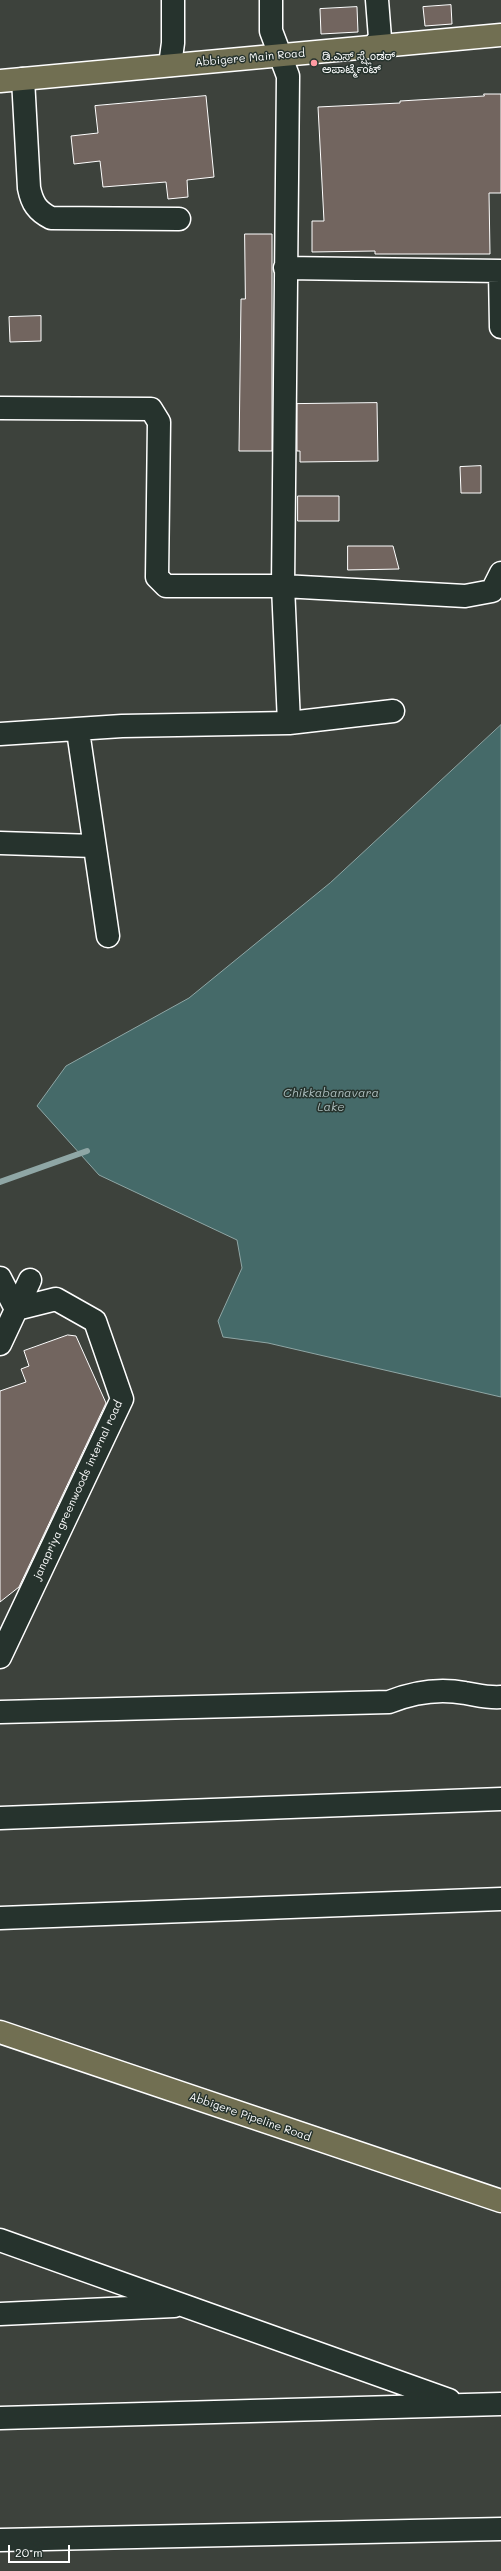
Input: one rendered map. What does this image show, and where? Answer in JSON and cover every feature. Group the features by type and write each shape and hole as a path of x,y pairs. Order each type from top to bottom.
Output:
{"main road":[{"name":"Abbigere Main Road","path":"0,81 501,35"},
{"name":"Abbigere Pipeline Road","path":"0,2032 501,2201"}],"street":[{"path":"170,65 173,43 173,0"},
{"path":"271,0 271,31 288,76 283,586 289,723"},
{"path":"373,47 380,38 377,0"},
{"path":"23,79 29,188 32,201 40,213 51,218 179,219"},
{"path":"285,268 500,271 501,327"},
{"path":"0,408 151,409 159,422 157,577 166,586 283,586 465,596 492,591 501,572"},
{"path":"0,734 78,731 122,726 289,723 393,711"},
{"path":"78,731 108,936"},
{"path":"0,843 94,846"},
{"path":"0,1278 16,1309"},
{"path":"0,1344 30,1280"},
{"name":"janapriya greenwoods internal road","path":"0,1657 122,1399 95,1321 56,1299 16,1309"},
{"path":"0,1712 389,1702 416,1693 436,1691 467,1693 485,1698 501,1697"},
{"path":"0,1818 501,1799"},
{"path":"0,1918 501,1899"},
{"path":"0,2240 462,2405"},
{"path":"0,2314 185,2305"},
{"path":"0,2418 501,2404"},
{"path":"0,2540 501,2529"}],"water":[{"name":"Chikkabanavara Lake","path":"501,725 501,1397 268,1343 223,1337 218,1321 242,1268 237,1240 99,1175 37,1106 66,1066 189,998 330,883"}],"building":[{"path":"451,5 452,24 425,26 423,7"},
{"path":"357,7 358,32 321,34 320,9"},
{"path":"484,94 501,94 501,193 489,193 490,254 375,254 375,251 312,252 312,221 324,221 318,107 400,103 400,101 484,96"},
{"path":"206,96 214,177 187,180 188,197 168,199 166,182 103,187 100,161 74,164 71,136 98,133 95,106"},
{"path":"245,234 272,234 272,451 239,451 241,299 245,299"},
{"path":"41,316 41,341 10,342 9,317"},
{"path":"377,403 378,461 300,462 300,451 297,451 297,404"},
{"path":"481,466 481,493 461,493 460,467"},
{"path":"298,496 339,496 339,521 298,521"},
{"path":"348,546 393,546 399,569 348,570"},
{"path":"68,1335 76,1336 106,1403 19,1587 0,1602 0,1391 26,1382 21,1369 29,1366 24,1351"}],"waterway":[{"path":"0,1182 87,1151"}],"place":[{"name":"ಡಿ.ಎಸ್ ಸ್ಪ್ಲೆಂಡರ್ ಅಪಾರ್ಟ್ಮೆಂಟ್","path":"314,63"}]}
